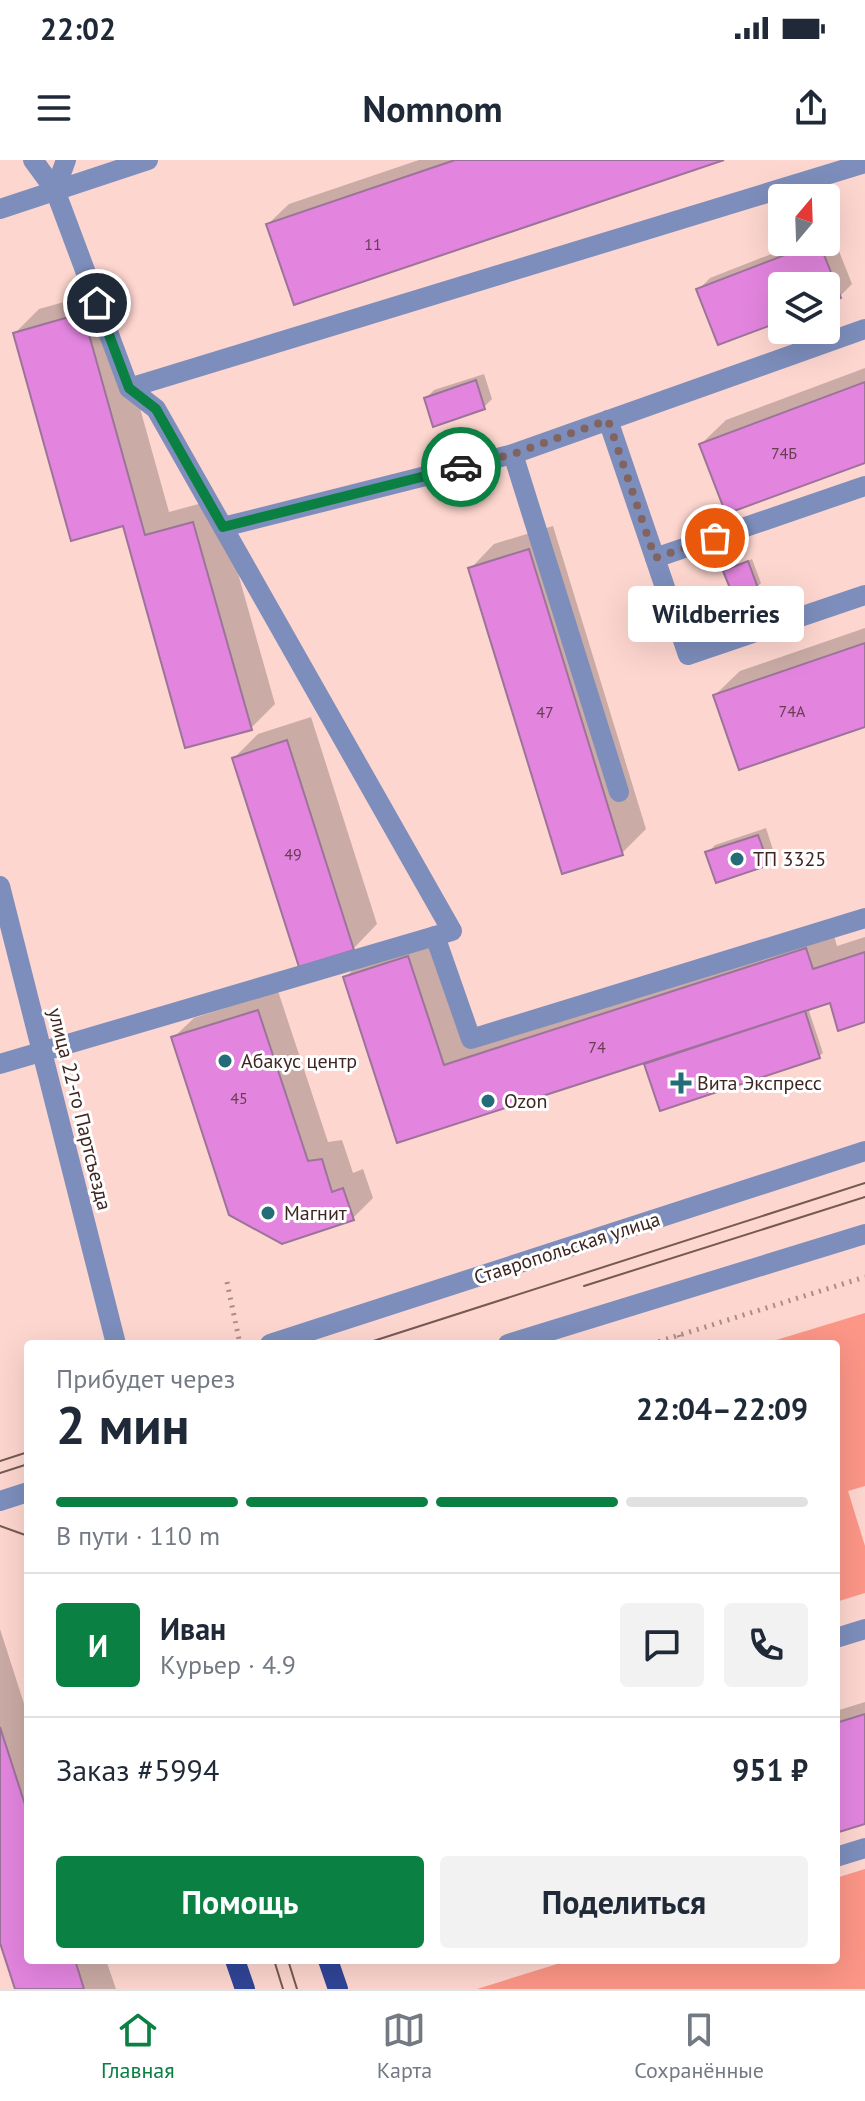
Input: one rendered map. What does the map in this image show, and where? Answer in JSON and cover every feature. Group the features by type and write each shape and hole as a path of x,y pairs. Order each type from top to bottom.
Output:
{"main road":[{"path":"236,1964 243,1989"},
{"path":"329,1964 338,1989"}],"street":[{"path":"0,1064 452,931 156,409 129,388 55,190 33,160"},
{"path":"55,190 66,160"},
{"path":"0,209 148,160"},
{"path":"129,388 859,163"},
{"path":"223,527 513,454 865,329"},
{"path":"608,420 688,655 865,595"},
{"path":"513,454 619,792"},
{"path":"655,558 865,486"},
{"name":"улица 22-го Партсъезда","path":"0,886 115,1340"},
{"path":"435,936 471,1039 865,918"},
{"name":"Ставропольская улица","path":"282,1340 865,1151"},
{"path":"521,1340 865,1234"},
{"path":"0,1501 24,1493"},
{"path":"840,1637 865,1629"},
{"path":"840,1856 865,1848"}],"path":[{"path":"663,1340 865,1277"},
{"path":"227,1282 239,1340"},
{"path":"679,1335 681,1340"}],"shaded area":[{"path":"865,1313 865,1486 848,1491 865,1546 865,1593 840,1601 840,1340 776,1340"},
{"path":"865,1869 865,1989 477,1989 557,1964 840,1964 840,1877"}],"building":[{"path":"455,160 724,160 294,305 266,224"},
{"path":"782,256 824,256 831,272 768,272 768,326 718,345 696,289"},
{"path":"83,313 145,535 193,522 252,730 185,748 123,526 71,541 13,333"},
{"path":"476,380 485,409 433,427 424,398"},
{"path":"865,382 865,463 726,514 699,444"},
{"path":"529,549 623,855 562,874 468,568"},
{"path":"748,561 758,588 734,598 723,571"},
{"path":"865,643 865,727 739,770 713,695"},
{"path":"287,740 354,950 299,967 232,758"},
{"name":"ТП 3325","path":"758,835 769,865 716,883 705,852"},
{"path":"806,948 813,969 865,952 865,1022 838,1031 830,1003 397,1143 343,977 408,956 444,1065"},
{"path":"258,1010 308,1161 322,1159 332,1192 343,1188 354,1220 282,1244 229,1215 171,1037"},
{"path":"805,1011 820,1058 660,1111 644,1064"},
{"path":"865,1714 865,1824 840,1832 840,1722"},
{"path":"0,1727 24,1802 24,1964 76,1964 84,1989 15,1989 0,1943"}],"tram line":[{"path":"376,1340 865,1183"},
{"path":"584,1286 865,1197"},
{"path":"0,1461 24,1453"},
{"path":"0,1473 24,1465"},
{"path":"0,1526 24,1535"},
{"path":"275,1964 283,1989"},
{"path":"289,1964 297,1989"}],"way so far":[{"path":"461,467 513,454 608,420 655,558 715,538"}],"place":[{"name":"Wildberries","path":"715,538"},
{"name":"ТП 3325","path":"737,859"},
{"name":"Абакус центр","path":"225,1061"},
{"name":"Вита Экспресс","path":"681,1083"},
{"name":"Ozon","path":"488,1101"},
{"name":"Магнит","path":"268,1213"}],"route":[{"path":"97,303 129,388 156,409 223,527 461,467"}]}
